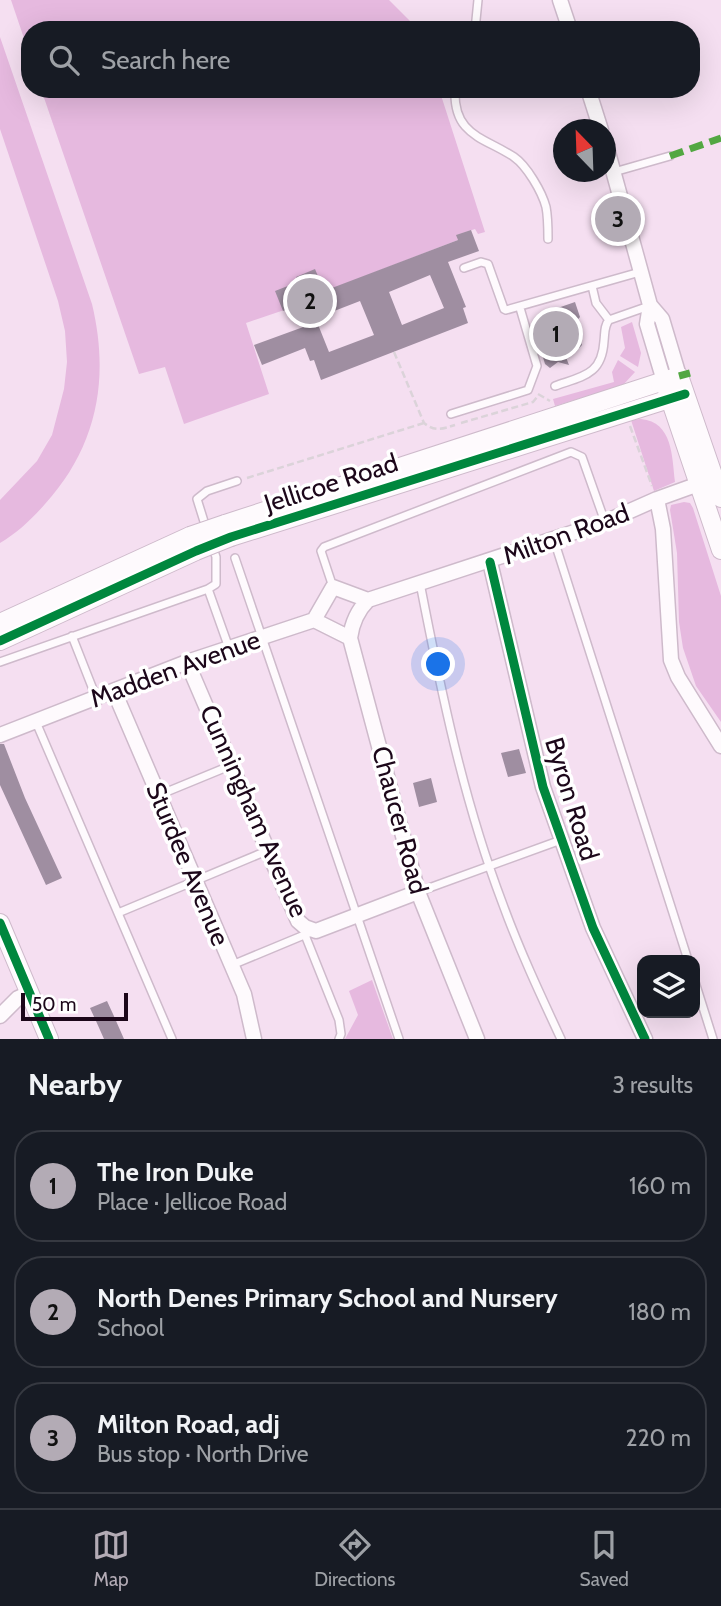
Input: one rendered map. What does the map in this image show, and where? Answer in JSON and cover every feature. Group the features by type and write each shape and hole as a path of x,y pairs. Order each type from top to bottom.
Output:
{"street":[{"path":"560,0 567,21"},
{"path":"591,98 598,119"},
{"path":"616,180 650,305 662,319 671,379 708,481 721,550"},
{"name":"Jellicoe Road","path":"0,623 193,543 671,379"},
{"name":"Jellicoe Road","path":"228,531 677,396"},
{"path":"708,481 721,498"},
{"name":"Milton Road","path":"369,600 554,540 708,481"},
{"path":"657,499 663,529 671,660 678,677 721,746"},
{"name":"Jellicoe Road","path":"0,641 193,543"},
{"name":"Byron Road","path":"490,562 543,787 593,928 645,1039"},
{"path":"333,587 369,600 355,617 350,638 314,620 333,587"},
{"name":"Madden Avenue","path":"0,735 187,663 314,620"},
{"name":"Chaucer Road","path":"350,638 418,892 477,1039"},
{"name":"Cunningham Avenue","path":"187,663 298,920 311,933 418,892"},
{"name":"Sturdee Avenue","path":"114,691 244,994 254,1039"},
{"path":"0,923 49,1039"},
{"path":"0,1016 18,998 29,993"}],"lane":[{"path":"476,21 478,0"},
{"path":"456,98 456,105 471,134 515,158 540,193 546,207 548,239"},
{"path":"616,171 670,156"},
{"path":"464,268 485,262 503,309 520,308 640,272"},
{"path":"592,286 596,303 609,320"},
{"path":"555,386 590,373 600,364 605,325 609,320 650,305"},
{"path":"451,414 528,390 537,366 520,308"},
{"path":"333,587 321,551 324,547 571,452 582,457 605,522"},
{"path":"0,662 216,584 216,557 197,499 207,491 237,481"},
{"path":"554,540 686,955"},
{"path":"235,558 399,1039"},
{"path":"420,582 461,774 489,865 502,903 561,1039"},
{"path":"208,589 229,648"},
{"path":"72,636 96,698"},
{"path":"36,721 172,1039"},
{"path":"159,795 232,765"},
{"path":"418,892 561,841"},
{"path":"118,913 269,850"},
{"path":"232,965 311,933 339,1020 339,1039"},
{"path":"700,998 713,1039"}],"path":[{"path":"625,412 657,499"},
{"path":"237,481 425,423"}],"shaded area":[{"path":"11,0 389,0 410,21 21,21 21,29"},
{"path":"0,37 92,304 100,359 95,411 77,459 63,482 40,510 0,543 0,500 37,461 52,435 64,389 67,362 65,331 58,301 0,129"},
{"path":"44,98 442,98 485,232 478,234 475,229 457,235 458,240 303,300 296,306 246,323 269,394 184,424 165,367 139,374"},
{"path":"632,322 641,353 638,367 620,356 625,348 621,327"},
{"path":"618,360 635,372 624,384 555,406 553,399 614,382 612,372"},
{"path":"641,419 659,427 669,442 671,452 675,482 654,491 631,420"},
{"path":"690,503 693,508 721,596 721,722 696,686 683,648 679,622 677,553 670,510 671,505"},
{"path":"372,980 393,1039 345,1039 358,1015 349,991"}],"building":[{"path":"471,230 479,251 448,262 466,307 463,308 468,323 321,380 314,360 310,361 305,348 262,365 254,345 317,322 329,352 374,335 360,301 311,320 304,303 283,311 275,291 298,282 296,277 315,269 324,291 458,240 456,235","holes":["430,275 444,308 402,325 389,292"]},
{"path":"575,302 580,317 574,324 582,345 577,350 564,352 569,365 558,362 550,368 545,364 536,334 554,328 549,311"},
{"path":"0,744 4,744 25,798 62,878 46,885 0,785"},
{"path":"519,749 526,773 508,777 501,753"},
{"path":"431,778 437,802 419,807 413,783"},
{"path":"107,1001 124,1039 104,1039 90,1008"}],"marked path":[{"path":"670,156 721,138"},
{"path":"679,376 690,373"}],"cycle path":[{"path":"0,641 231,537 685,394"},
{"path":"490,562 543,787 593,928 645,1039"},
{"path":"0,923 49,1039"}],"place":[{"name":"Milton Road, adj","path":"618,219"},
{"name":"North Denes Primary School and Nursery","path":"310,301"},
{"name":"The Iron Duke","path":"556,334"}]}
